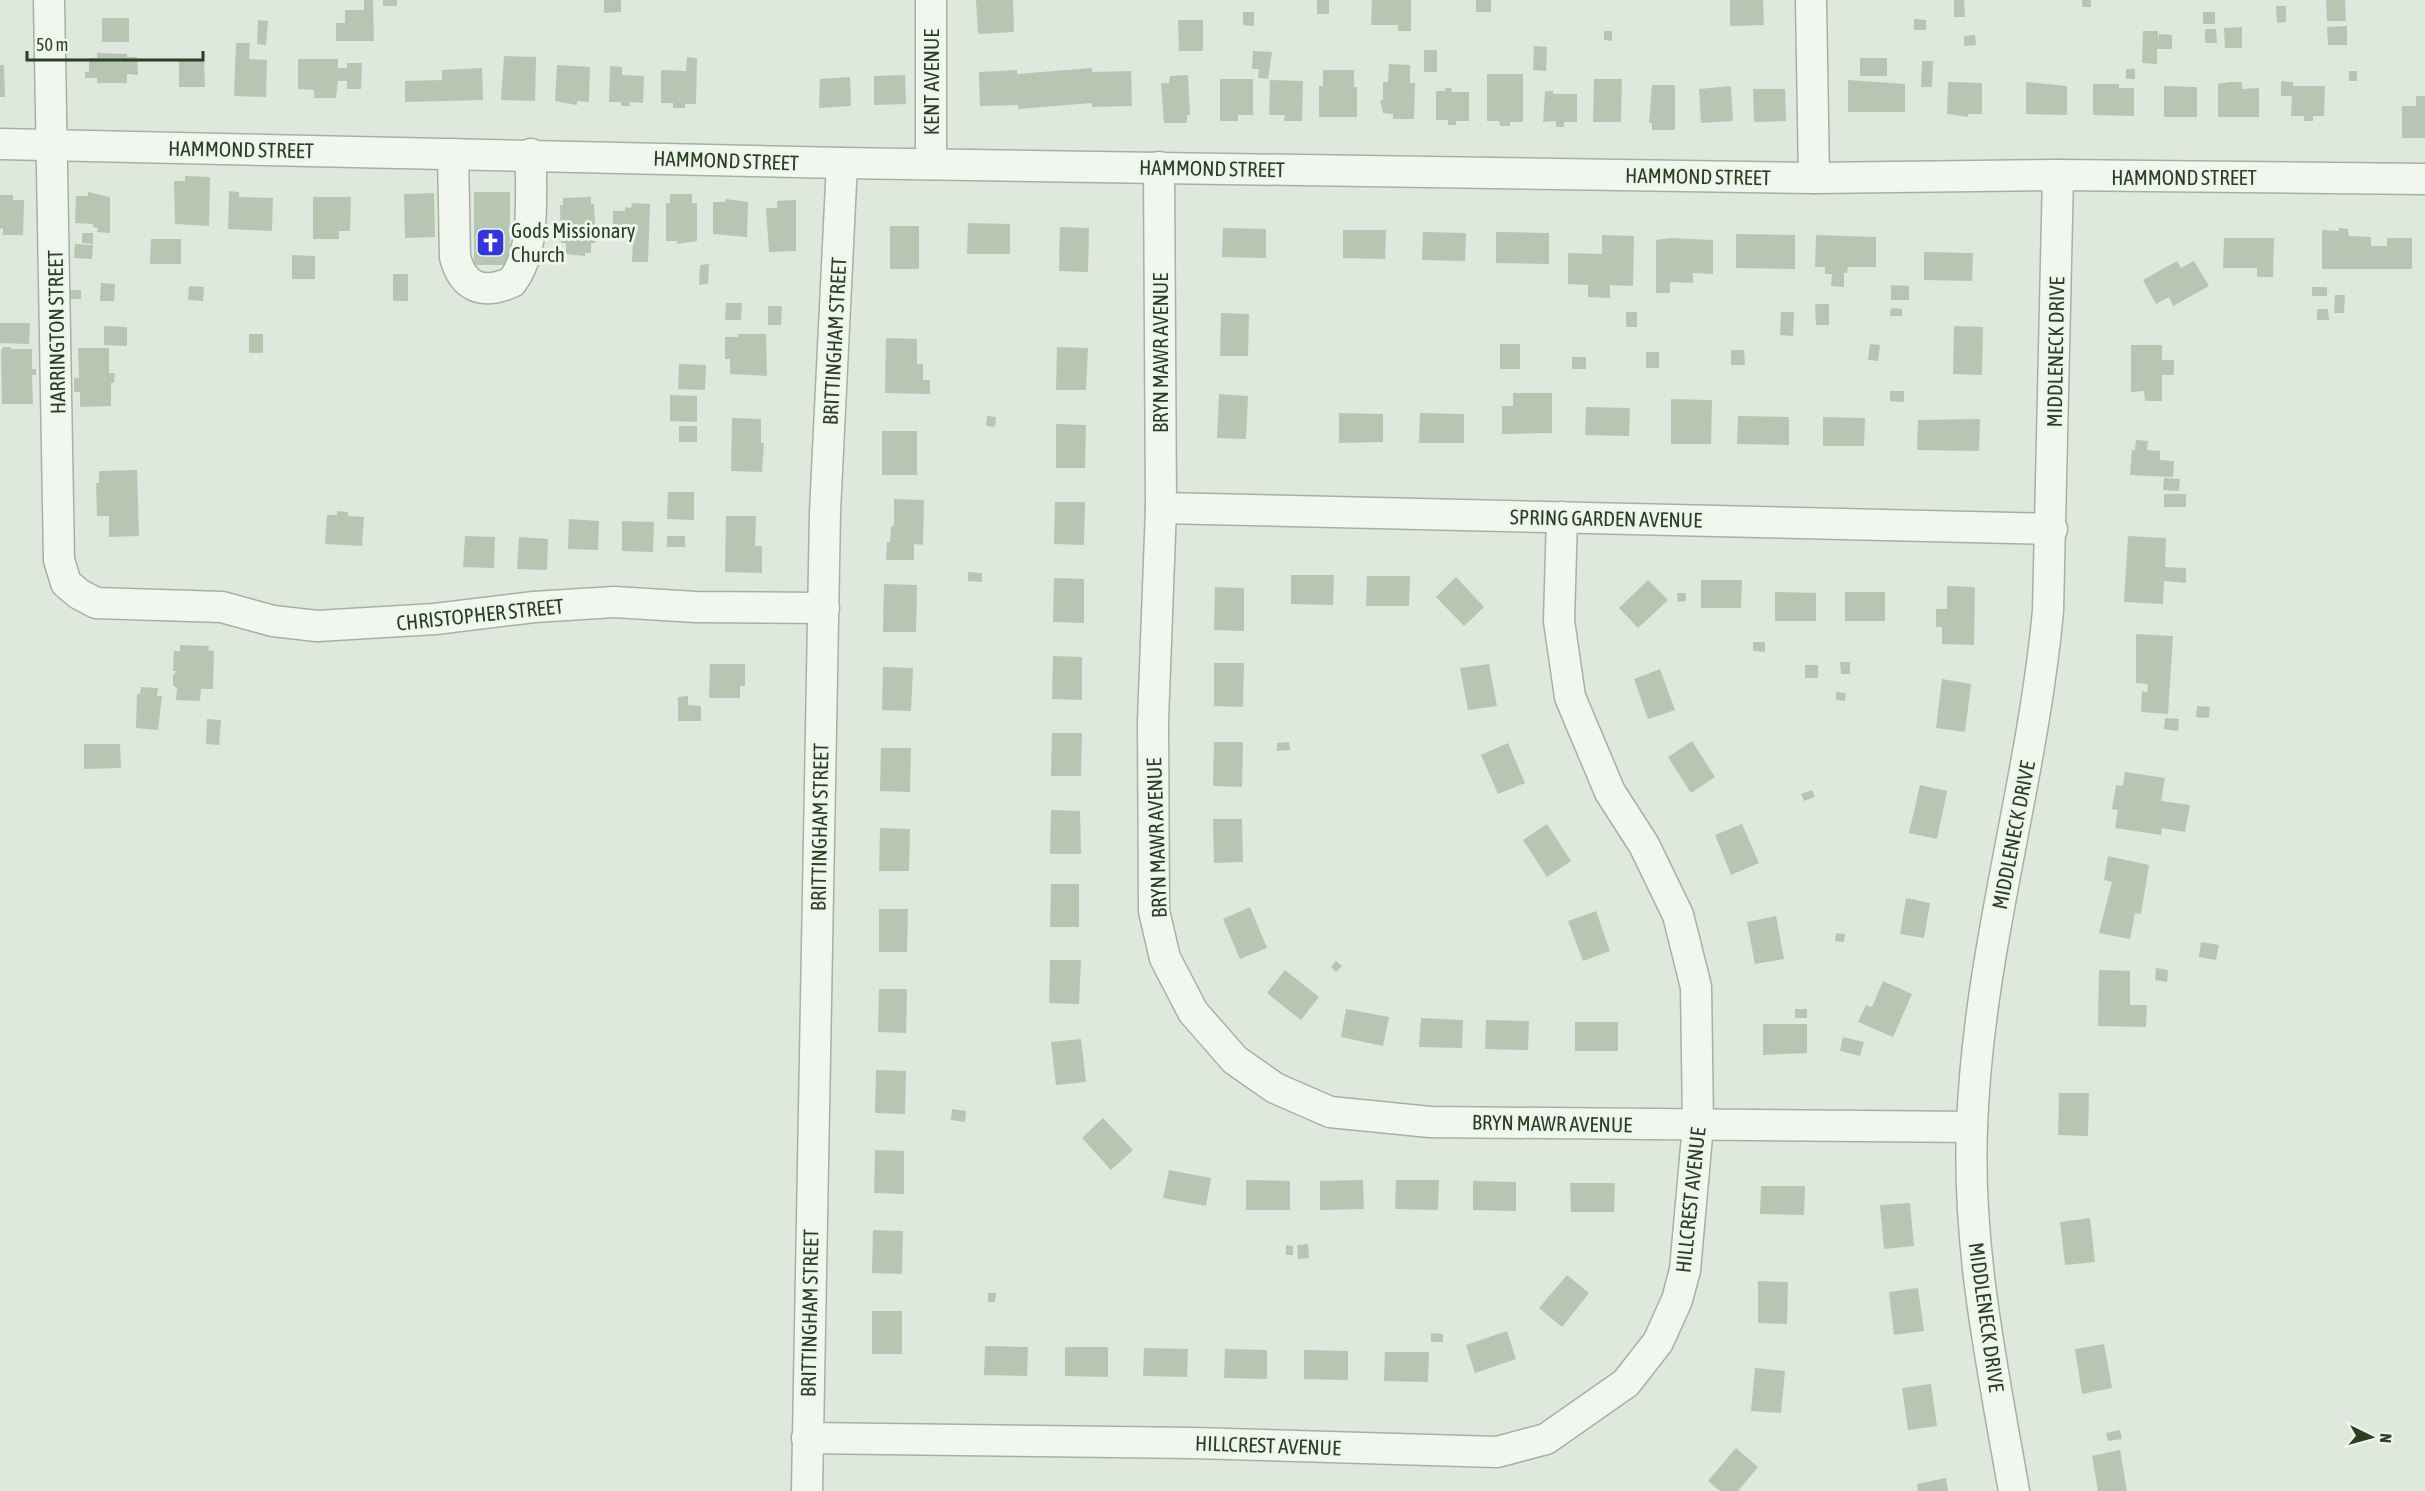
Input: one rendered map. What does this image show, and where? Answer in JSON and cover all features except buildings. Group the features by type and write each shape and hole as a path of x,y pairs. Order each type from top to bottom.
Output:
{"street":[{"name":"HARRINGTON STREET","path":"49,0 61,572 66,584 96,603 139,605"},
{"name":"KENT AVENUE","path":"931,0 931,164"},
{"path":"1811,0 1814,178"},
{"name":"HAMMOND STREET","path":"0,144 531,154 842,163 1160,166 1814,178 2058,176 2425,178"},
{"path":"453,153 454,257 459,272 467,282 489,288 512,282 522,265 527,246 531,154"},
{"name":"BRITTINGHAM STREET","path":"807,1491 825,512 842,163"},
{"name":"BRYN MAWR AVENUE","path":"1160,166 1161,508 1153,721 1154,911 1166,958 1193,1012 1235,1060 1275,1088 1330,1112 1430,1122 1972,1127"},
{"name":"MIDDLENECK DRIVE","path":"2014,1491 1980,1282 1972,1127 1986,985 2042,680 2052,529 2058,176"},
{"name":"SPRING GARDEN AVENUE","path":"1161,508 2052,529"},
{"name":"HILLCREST AVENUE","path":"807,1438 1193,1443 1497,1452 1546,1438 1626,1383 1658,1342 1677,1299 1685,1270 1698,1125 1696,987 1678,915 1644,845 1610,792 1570,698 1559,621 1562,517"},
{"name":"CHRISTOPHER STREET","path":"139,605 222,607 273,621 316,626 435,619 534,607 614,602 696,607 824,608"}],"place":[{"name":"Gods Missionary Church","path":"490,242"}]}
